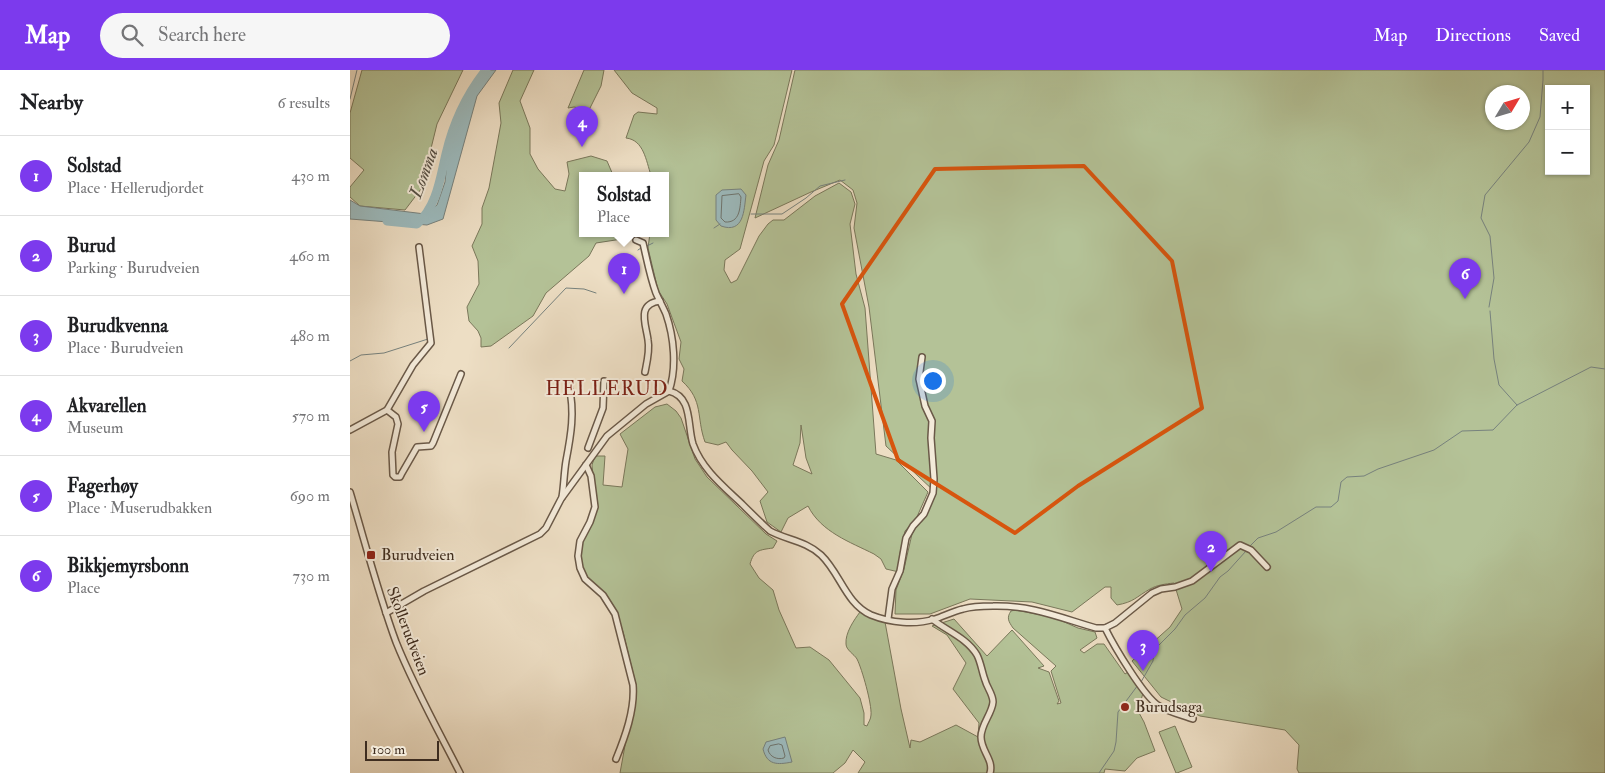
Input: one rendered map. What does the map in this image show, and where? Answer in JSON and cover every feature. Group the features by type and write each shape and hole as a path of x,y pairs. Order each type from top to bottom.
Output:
{"street":[{"path":"386,613 408,600 540,534 546,528 561,499 607,436 646,404 669,391 672,384 673,370 672,339 666,315 654,285 643,243 636,240"},
{"path":"350,430 387,410 413,365 431,343 419,247"},
{"path":"645,372 649,340 644,319 645,311 651,304 660,301"},
{"path":"888,619 892,589 900,571 908,532 924,514 933,493 932,421 925,406 919,380 922,357"},
{"path":"387,410 396,417 398,424 392,464 393,475 400,477 418,447 431,446 434,443 461,374"},
{"path":"588,448 602,408 604,381"},
{"path":"561,499 572,427 573,407 569,386"},
{"path":"669,391 675,392 686,405 693,444 707,468 717,480 770,530 778,535 804,544 819,553 859,608 873,616 909,622 932,620 964,609 995,606 1022,607 1043,611 1096,628 1105,628 1152,593 1192,581 1244,547 1260,558 1267,568"},
{"path":"586,466 591,476 595,507 580,541 578,556 580,568 585,579 603,595 615,614 634,693 627,729 616,759"},
{"name":"Skollerudveien","path":"350,492 386,613 405,664 460,773"},
{"path":"932,620 963,639 979,660 993,698 992,709 982,728 981,735 981,745 992,764 990,773"},
{"path":"1105,628 1117,651 1150,697 1160,707 1193,718"}],"highlighted area":[{"path":"1084,166 1172,261 1202,408 1078,486 1015,533 898,460 842,304 935,169"}],"green space":[{"path":"362,70 463,70 437,124 421,189 405,210 360,206 350,197 350,187 364,170 350,158 350,113"},
{"path":"513,70 534,70 520,101 530,128 530,154 538,169 555,189 565,191 569,174 567,162 591,156 607,161 612,172 579,172 579,237 623,237 622,239 596,243 589,256 546,293 533,316 491,346 481,347 481,338 478,331 469,321 467,307 479,284 478,261 472,246 482,224 482,208 489,188 501,123 499,103"},
{"path":"584,70 604,70 601,86 589,110 574,107 568,108"},
{"path":"614,70 792,70 774,145 764,161 740,249 725,260 724,270 731,283 737,280 759,236 773,220 784,220 815,196 839,183 851,192 855,204 850,224 856,274 865,308 876,454 896,460 928,492 916,519 905,531 900,553 899,572 886,569 881,559 874,554 828,529 820,523 808,506 788,518 781,532 767,522 760,501 768,492 752,471 726,442 718,445 705,442 697,402 689,388 682,381 684,369 679,359 681,342 667,304 658,290 648,248 649,237 669,237 669,172 650,172 641,147 626,138 634,115 638,112 657,114 657,108 632,93","holes":["801,425 806,458 812,474 793,465 800,443"]},
{"path":"795,70 1605,70 1605,773 1299,773 1297,769 1299,745 1285,730 1200,716 1161,697 1132,661 1170,627 1182,609 1174,583 1155,587 1131,601 1117,605 1111,598 1111,587 1105,587 1072,612 1032,602 970,599 930,614 895,614 896,590 904,569 912,534 934,491 886,446 869,307 854,228 857,203 853,190 840,180 755,218 768,165 779,140"},
{"path":"667,404 681,418 695,459 707,477 766,534 777,541 773,548 755,553 750,564 759,578 773,590 779,610 796,648 810,647 829,660 860,698 864,713 864,725 867,726 871,716 868,695 857,659 847,648 846,644 848,631 860,612 885,622 910,748 911,740 920,742 956,725 978,737 979,723 953,689 966,663 947,635 932,626 954,619 987,656 1012,630 1044,666 1038,668 1049,672 1059,701 1057,704 1061,703 1051,671 1056,666 1013,628 1008,618 1009,613 1015,610 1053,617 1078,628 1095,632 1097,638 1080,650 1084,653 1097,644 1104,644 1125,674 1128,672 1143,693 1138,711 1155,751 1137,758 1125,771 1105,769 1104,773 858,773 865,762 853,750 845,763 833,773 620,773 636,685 616,611 605,595 586,577 581,566 579,547 596,513 592,465 595,456 605,456 603,485 622,487 628,449 620,434 655,407"},
{"path":"1175,726 1192,767 1177,773 1159,732"}],"water":[{"path":"488,70 496,70 477,96 443,219 427,225 350,219 350,200 360,206 425,214 437,205 445,182 448,151 469,98"},
{"path":"741,189 746,195 741,219 734,227 721,226 716,220 716,195 722,190"},
{"path":"785,737 792,762 773,763 767,758 763,749 766,742"}],"waterway":[{"path":"350,99 357,70"},
{"name":"Lomma","path":"387,221 417,224 424,217 437,192 449,143 457,121 467,99 486,70"},
{"path":"1489,307 1494,278 1490,236 1481,218 1485,195 1529,142 1540,117 1543,70"},
{"path":"751,214 782,214 820,186 845,180"},
{"path":"714,228 720,224"},
{"path":"647,246 653,243"},
{"path":"509,348 566,288 584,289 596,293"},
{"path":"1490,311 1494,359 1499,385 1517,405"},
{"path":"350,361 361,355 384,353 428,339"},
{"path":"1248,548 1258,538 1276,532 1316,507 1331,507 1338,501 1341,482 1347,477 1364,476 1378,469 1434,450 1462,431 1493,430 1517,405 1591,367 1605,369"},
{"path":"1141,682 1153,661 1154,650 1175,629 1185,615 1205,598 1220,577 1246,551"},
{"path":"1099,773 1114,751 1118,712 1138,685"}],"place":[{"name":"Akvarellen","path":"582,147"},
{"name":"Solstad","path":"624,294"},
{"name":"Bikkjemyrsbonn","path":"1465,299"},
{"name":"Fagerhøy","path":"424,432"},
{"name":"Burudveien","path":"371,555"},
{"name":"Burud","path":"1211,572"},
{"name":"Burudkvenna","path":"1143,671"},
{"name":"Burudsaga","path":"1125,707"}],"district":[{"name":"HELLERUD","path":"607,389"}]}
